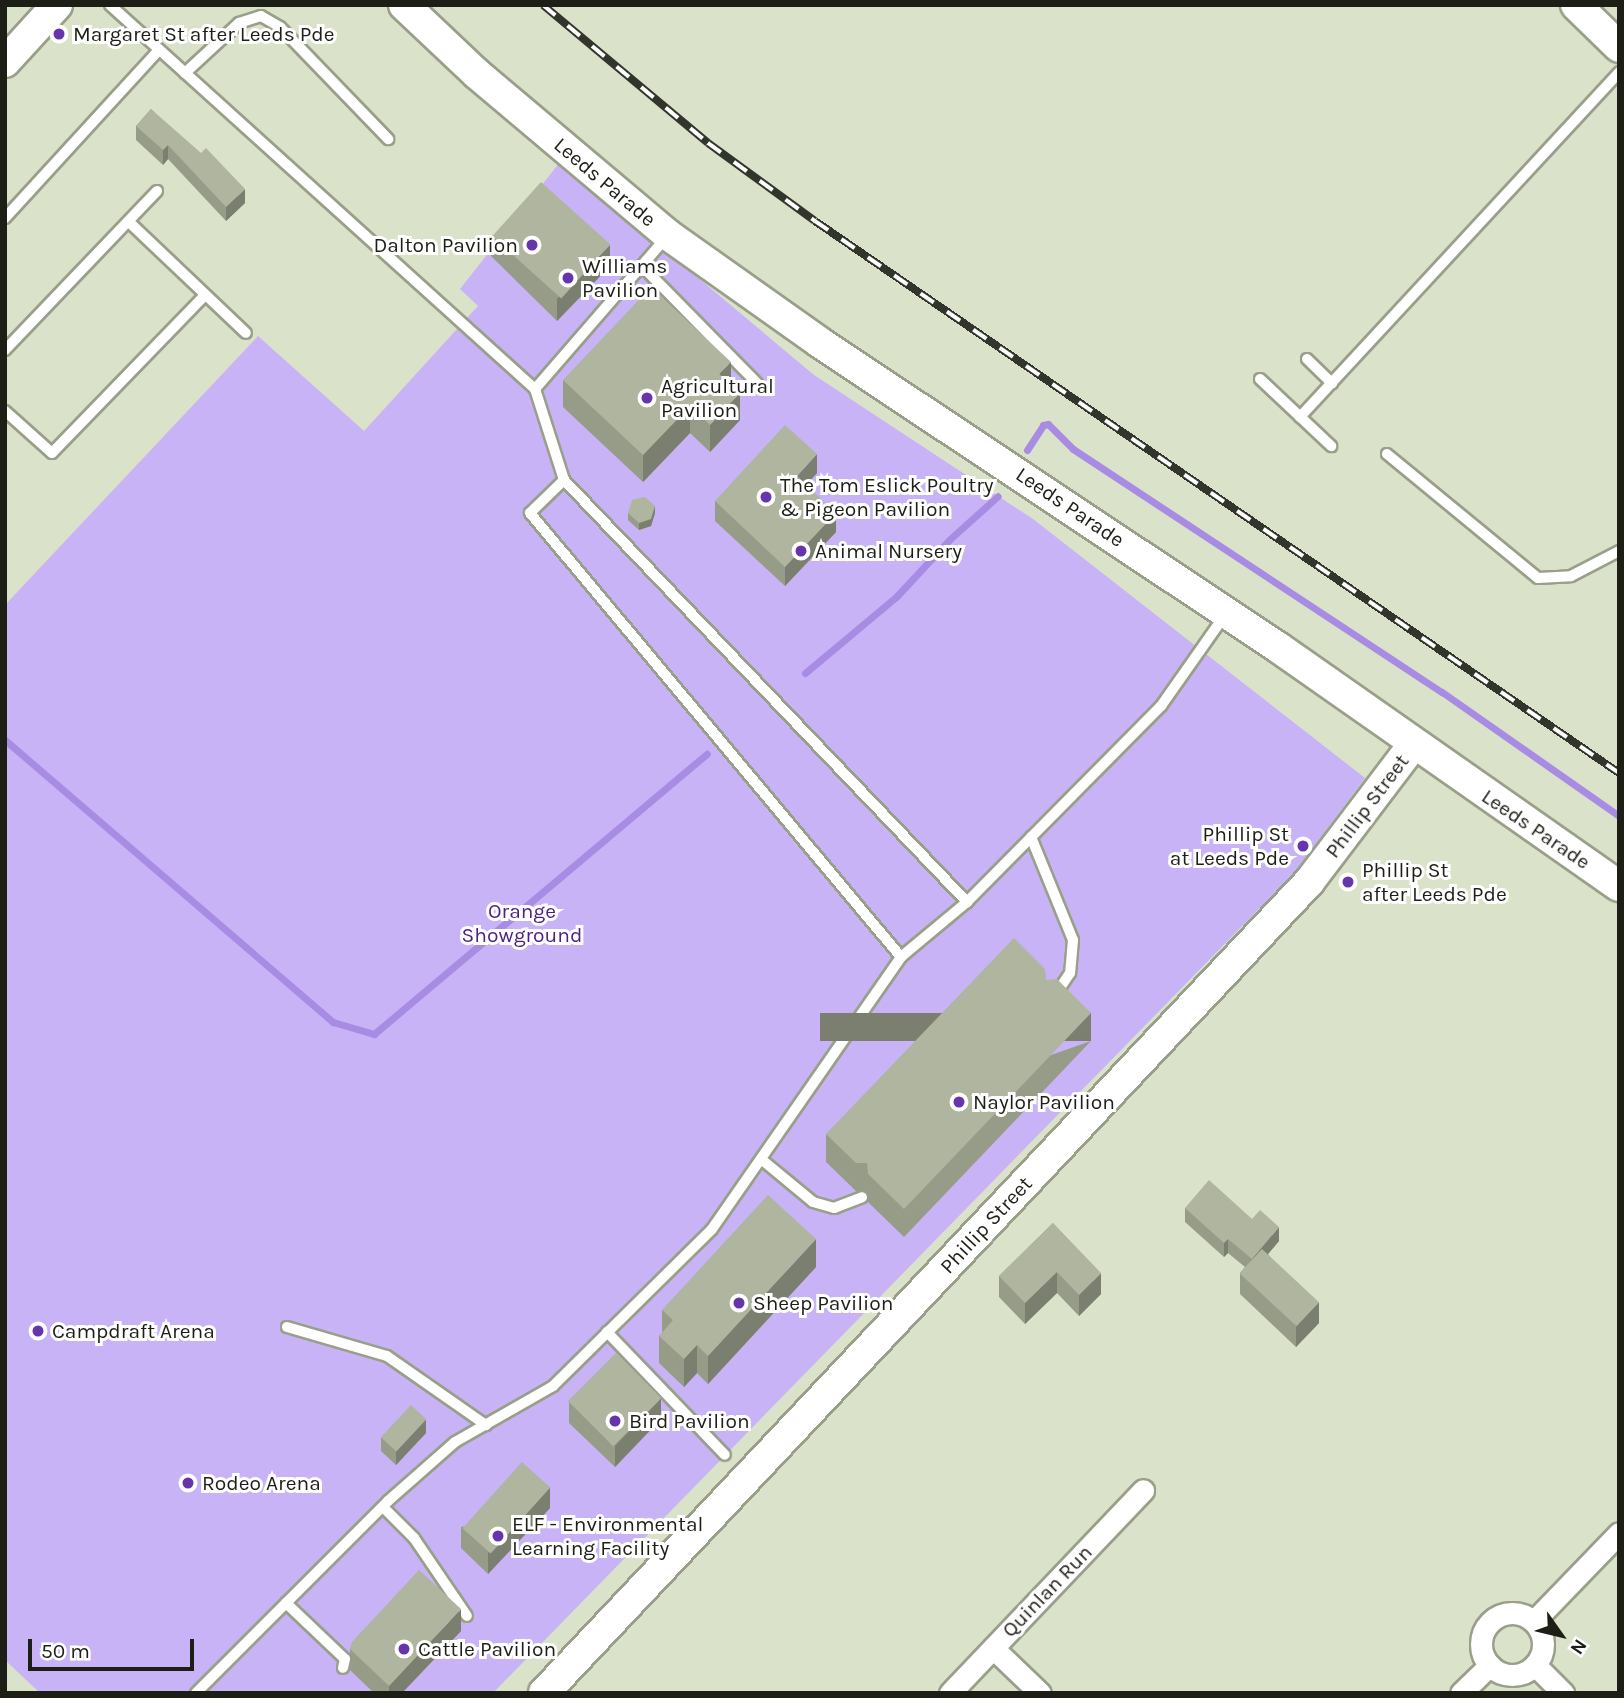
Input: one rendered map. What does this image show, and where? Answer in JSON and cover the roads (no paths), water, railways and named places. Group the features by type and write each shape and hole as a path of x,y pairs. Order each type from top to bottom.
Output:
{"main road":[{"path":"5,62 57,5"},
{"name":"Leeds Parade","path":"404,5 477,74 668,235 819,342 1227,613 1412,745 1619,886"},
{"path":"1576,5 1619,47"},
{"name":"Phillip Street","path":"544,1693 1309,882 1412,745"}],"street":[{"name":"Quinlan Run","path":"950,1693 1143,1490"},
{"path":"1534,1621 1619,1533"},
{"path":"1514,1612 1534,1621 1543,1639 1535,1665 1512,1675 1490,1665 1481,1645 1488,1624 1514,1612"},
{"path":"993,1648 1040,1693"},
{"path":"1461,1693 1490,1665"},
{"path":"1535,1665 1563,1693"}],"lane":[{"path":"110,5 535,389 564,480 967,902"},
{"path":"185,73 239,23 261,16 280,27 388,139"},
{"path":"5,218 159,50"},
{"path":"1300,417 1619,72"},
{"path":"5,351 157,191"},
{"path":"129,222 246,333"},
{"path":"535,389 668,235"},
{"path":"642,266 758,384"},
{"path":"5,411 52,453 205,295"},
{"path":"1307,359 1332,383"},
{"path":"1260,379 1331,446"},
{"path":"1387,454 1538,578 1571,576 1619,551"},
{"path":"564,480 530,513 901,957"},
{"path":"196,1693 383,1507 455,1442 553,1386 712,1229 901,957 967,902 1161,706 1227,613"},
{"path":"1031,837 1073,940 1070,973 1051,1002"},
{"path":"761,1159 813,1202 834,1208 862,1196"},
{"path":"286,1327 387,1356 486,1424"},
{"path":"607,1332 725,1455"},
{"path":"383,1507 414,1538 467,1616"},
{"path":"286,1603 345,1660 343,1668"}],"waterway":[{"path":"1027,450 1043,425 1048,424 1073,449 1442,692 1619,816"},
{"path":"805,673 896,597 950,539 998,496"},
{"path":"5,740 333,1022 374,1034 707,754"}],"railway":[{"path":"543,5 708,143 815,221 1619,773"}],"place":[{"name":"Margaret St after Leeds Pde","path":"59,34"},
{"name":"Dalton Pavilion","path":"532,245"},
{"name":"Williams Pavilion","path":"568,278"},
{"name":"Agricultural Pavilion","path":"647,398"},
{"name":"The Tom Eslick Poultry & Pigeon Pavilion","path":"766,497"},
{"name":"Animal Nursery","path":"801,551"},
{"name":"Phillip St at Leeds Pde","path":"1303,846"},
{"name":"Phillip St after Leeds Pde","path":"1348,882"},
{"name":"Naylor Pavilion","path":"959,1102"},
{"name":"Sheep Pavilion","path":"739,1303"},
{"name":"Campdraft Arena","path":"38,1331"},
{"name":"Bird Pavilion","path":"615,1421"},
{"name":"Rodeo Arena","path":"188,1483"},
{"name":"ELF - Environmental Learning Facility","path":"498,1536"},
{"name":"Cattle Pavilion","path":"404,1649"}],"park label":[{"name":"Orange Showground","path":"522,923"}]}
